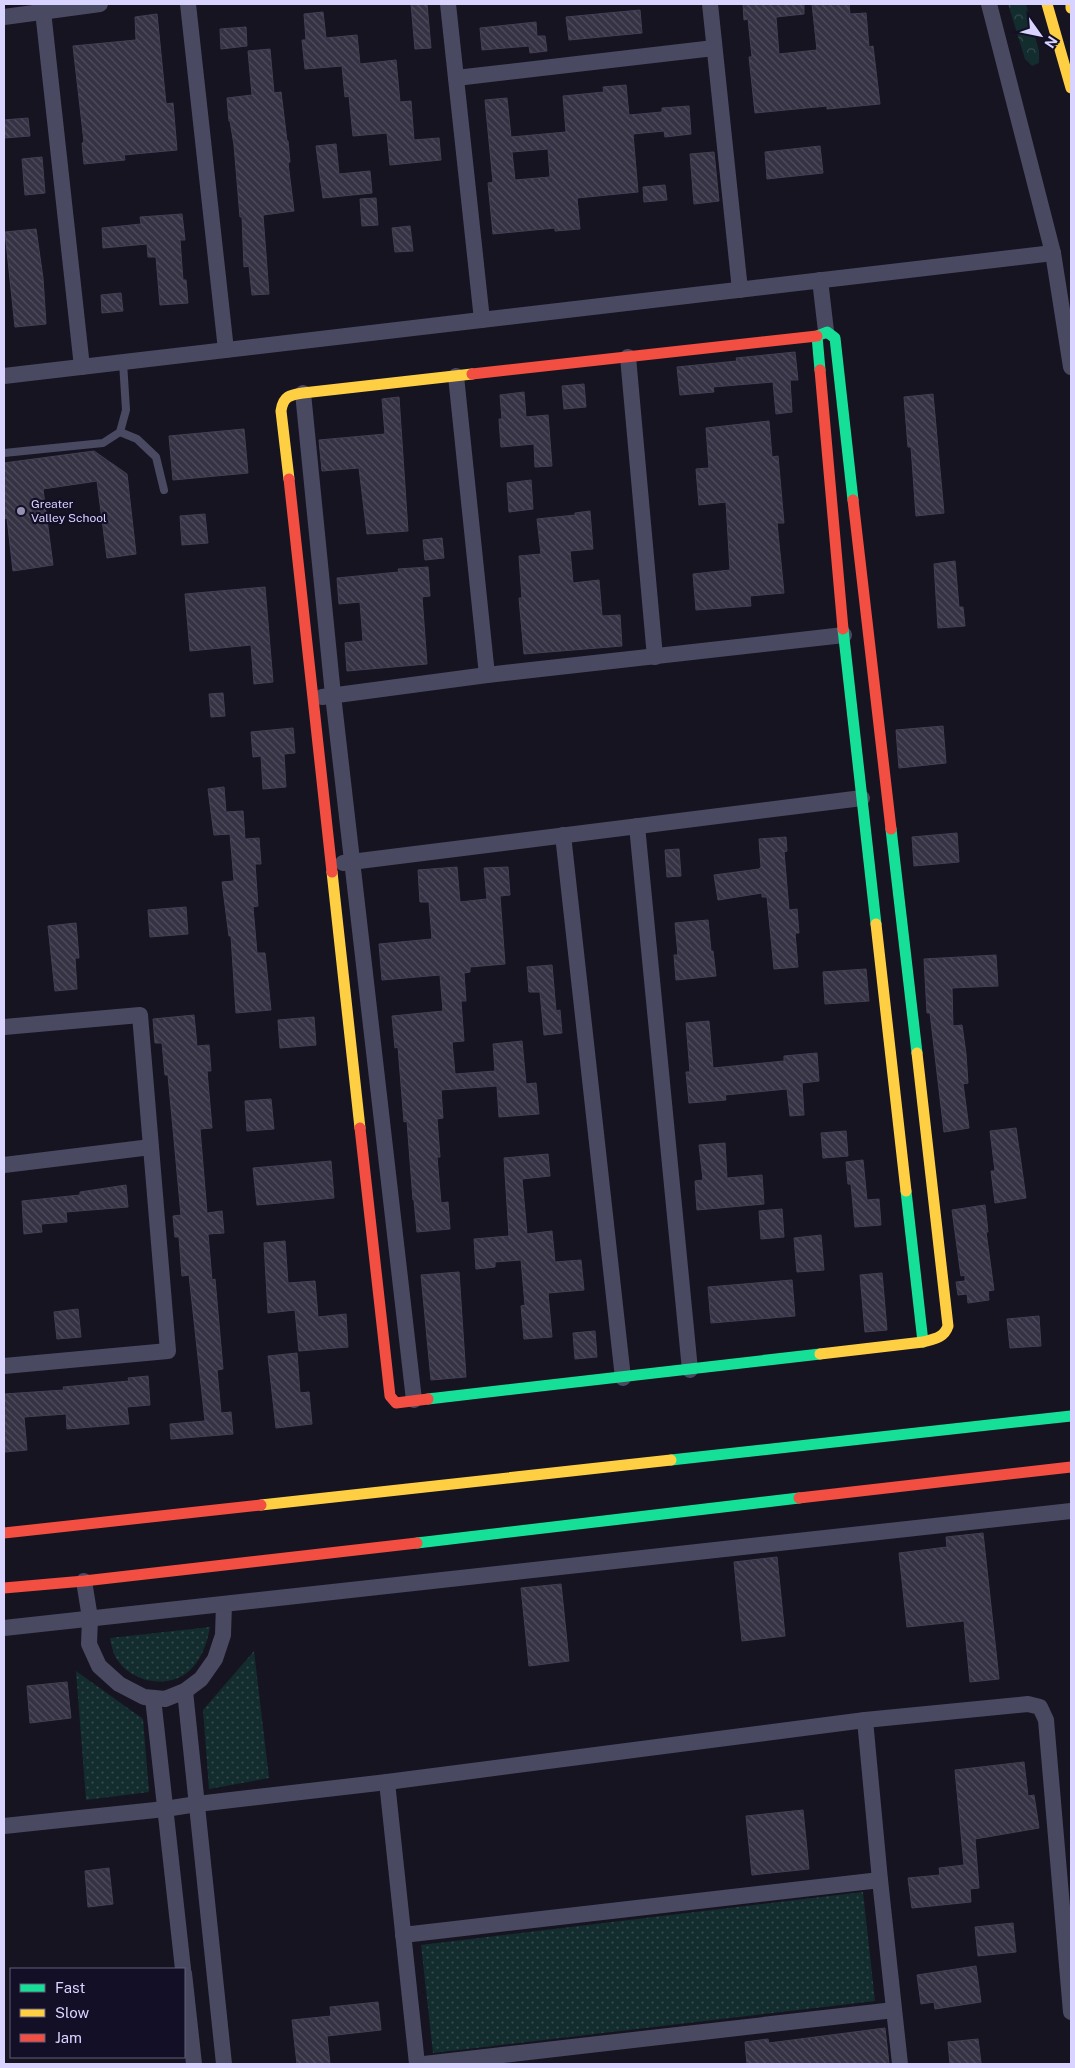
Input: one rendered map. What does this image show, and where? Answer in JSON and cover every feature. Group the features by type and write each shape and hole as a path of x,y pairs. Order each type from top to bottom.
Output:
{"main road":[{"path":"1047,4 1071,88"},
{"path":"822,334 844,635 923,1342"},
{"path":"822,334 832,334 835,338 948,1326 947,1331 941,1338 923,1342 396,1403 390,1396 281,402 286,396 303,393 628,357 822,334"},
{"path":"4,1533 1071,1416"},
{"path":"4,1588 84,1581 1071,1467"}],"street":[{"path":"4,17 100,4"},
{"path":"188,4 226,350"},
{"path":"448,4 482,320"},
{"path":"710,4 740,290"},
{"path":"989,4 1054,253 1071,367"},
{"path":"44,12 82,367"},
{"path":"456,78 714,48"},
{"path":"4,376 1054,253"},
{"path":"820,280 822,334"},
{"path":"628,357 655,657"},
{"path":"456,376 486,675"},
{"path":"303,393 333,695 414,1400"},
{"path":"312,698 486,675 844,635"},
{"path":"331,864 862,798"},
{"path":"637,826 690,1370"},
{"path":"563,835 623,1378"},
{"path":"4,1028 140,1015 168,1351 4,1366"},
{"path":"4,1165 151,1146"},
{"path":"368,1199 390,1196"},
{"path":"4,1628 1071,1511"},
{"path":"84,1581 90,1618 89,1644 99,1666 119,1684 144,1697 165,1698 185,1691 201,1678 215,1659 223,1635 224,1604"},
{"path":"185,1691 224,2064"},
{"path":"153,1698 184,1968"},
{"path":"4,1826 387,1782 865,1720 1028,1704 1040,1707 1046,1720 1071,2012"},
{"path":"865,1720 900,2064"},
{"path":"387,1782 417,2064"},
{"path":"403,1935 880,1880"},
{"path":"185,1980 194,2064"},
{"path":"424,2064 894,2010"}],"lane":[{"path":"4,453 103,443 120,432 126,410 123,362"},
{"path":"120,432 137,440 156,457 164,490"}],"green space":[{"path":"1008,4 1026,4 1039,51 1039,63 1032,66 1025,59"},
{"path":"210,1627 205,1646 193,1668 178,1678 168,1681 146,1680 127,1670 114,1654 110,1638"},
{"path":"254,1651 269,1778 209,1789 203,1710"},
{"path":"76,1671 143,1719 149,1792 86,1800"},
{"path":"863,1892 875,2001 433,2053 421,1945"}],"building":[{"path":"411,4 427,4 431,48 415,49"},
{"path":"743,4 804,4 804,14 776,17 779,54 817,50 812,4 849,4 850,14 866,13 869,47 873,46 880,104 827,109 827,106 755,113 749,57 752,57 748,19 744,20"},
{"path":"640,10 642,33 569,40 566,17"},
{"path":"323,12 326,38 357,35 360,64 396,60 400,102 411,101 414,140 439,138 441,160 390,165 387,133 353,136 349,96 345,97 342,66 305,69 302,40 306,40 304,14"},
{"path":"157,14 166,104 173,103 177,150 124,155 125,160 84,164 82,143 84,142 73,46 136,40 135,17"},
{"path":"536,22 537,36 545,36 547,51 530,53 529,46 482,50 480,28"},
{"path":"246,27 247,46 221,49 220,29"},
{"path":"270,49 274,93 281,92 288,141 290,162 288,163 294,211 263,215 269,294 252,295 249,266 244,267 242,217 240,217 234,145 227,98 252,95 248,51"},
{"path":"626,85 629,115 662,112 662,108 689,106 691,134 665,137 664,131 633,134 638,192 577,198 580,229 555,231 555,228 493,234 488,183 493,182 485,100 507,98 511,137 566,132 563,96 604,92 603,87","holes":["548,149 550,177 515,180 512,152"]},
{"path":"28,118 30,136 4,138 4,120"},
{"path":"336,144 339,174 370,171 372,193 323,198 316,146"},
{"path":"820,146 823,173 767,179 765,152"},
{"path":"714,152 719,201 694,204 690,154"},
{"path":"42,157 45,193 25,195 22,159"},
{"path":"665,185 667,200 644,202 643,187"},
{"path":"376,198 378,225 362,226 360,199"},
{"path":"182,214 185,240 180,240 183,280 186,280 188,303 160,305 156,257 148,257 147,244 103,248 102,228 141,224 140,217"},
{"path":"410,226 413,251 395,252 392,228"},
{"path":"36,229 43,278 46,324 15,327 5,232"},
{"path":"121,293 123,311 102,313 101,295"},
{"path":"795,352 798,380 790,380 792,412 776,414 773,382 713,387 714,392 680,395 677,367 737,361 736,358"},
{"path":"584,384 586,407 564,409 562,386"},
{"path":"524,392 526,417 548,415 552,466 535,467 534,444 501,447 499,419 502,419 500,395"},
{"path":"933,394 944,513 916,516 911,447 908,447 904,397"},
{"path":"399,397 408,531 367,534 359,468 322,471 319,440 385,434 382,399"},
{"path":"769,421 772,457 778,456 784,523 777,523 784,593 750,596 751,606 696,610 693,574 730,570 726,502 699,505 696,469 709,468 706,428"},
{"path":"244,429 248,473 173,480 169,436"},
{"path":"94,451 127,474 136,554 107,558 97,481 43,489 53,565 13,571 7,518 4,519 4,463"},
{"path":"531,480 533,509 509,512 507,483"},
{"path":"590,511 593,549 570,551 573,583 599,580 602,616 620,615 622,646 524,654 519,598 522,598 519,556 541,554 537,519 575,515 575,513"},
{"path":"205,514 208,543 182,545 180,516"},
{"path":"442,538 444,558 425,560 423,540"},
{"path":"955,561 959,607 963,607 965,626 938,628 934,564"},
{"path":"428,567 430,596 422,597 427,664 347,671 345,643 363,641 360,602 339,604 337,578 399,572 398,569"},
{"path":"265,587 273,682 254,684 251,645 190,651 185,594"},
{"path":"223,693 225,716 211,717 209,694"},
{"path":"943,726 946,763 899,768 896,730"},
{"path":"293,728 295,753 284,754 286,787 263,789 261,756 253,757 251,732"},
{"path":"224,787 226,812 243,811 245,839 259,838 261,864 255,864 258,906 253,907 257,953 265,953 271,1010 236,1013 231,936 229,936 222,882 234,881 230,834 214,835 208,789"},
{"path":"957,833 959,862 914,866 912,837"},
{"path":"786,837 787,851 784,852 789,910 797,909 799,933 795,933 798,967 774,969 767,897 762,897 762,893 718,900 714,875 759,869 761,867 759,839"},
{"path":"679,849 681,876 667,877 665,850"},
{"path":"457,867 460,902 487,899 484,868 508,867 510,895 500,896 505,964 470,967 470,972 464,973 466,1001 461,1001 464,1041 452,1042 455,1074 495,1071 493,1044 522,1041 526,1084 536,1083 539,1114 499,1117 497,1086 441,1090 443,1118 437,1119 440,1157 437,1157 441,1203 448,1202 450,1229 417,1232 407,1121 404,1122 398,1047 395,1048 392,1016 443,1011 440,975 382,980 379,944 432,939 429,902 420,902 418,870"},
{"path":"186,907 188,934 150,937 148,910"},
{"path":"708,920 716,976 676,980 674,955 678,955 675,923"},
{"path":"76,923 79,958 75,958 77,989 55,991 48,926"},
{"path":"996,955 998,986 952,988 953,1026 962,1025 966,1054 968,1083 963,1084 969,1128 944,1132 930,1013 927,1013 924,959"},
{"path":"552,965 556,1011 560,1010 562,1033 544,1035 540,992 529,992 527,967"},
{"path":"866,969 869,1001 825,1004 823,972"},
{"path":"194,1015 197,1046 209,1045 211,1071 207,1071 212,1128 200,1129 207,1213 222,1211 224,1233 208,1234 212,1280 215,1279 223,1369 217,1370 221,1413 231,1412 233,1434 171,1439 170,1424 205,1421 189,1275 182,1276 179,1237 175,1237 173,1216 181,1215 168,1075 165,1075 162,1043 155,1043 153,1019"},
{"path":"314,1017 316,1045 280,1048 278,1020"},
{"path":"709,1021 713,1068 784,1061 784,1056 817,1053 819,1081 802,1083 804,1115 790,1116 787,1089 725,1095 726,1100 689,1103 686,1072 690,1072 686,1023"},
{"path":"271,1099 274,1129 247,1131 245,1101"},
{"path":"1016,1128 1026,1198 995,1203 991,1171 995,1171 990,1131"},
{"path":"846,1131 848,1156 823,1158 821,1133"},
{"path":"725,1143 727,1178 762,1175 764,1204 697,1210 695,1181 703,1180 699,1145"},
{"path":"548,1154 550,1176 522,1179 527,1234 552,1231 555,1262 581,1260 584,1290 548,1293 552,1337 524,1339 521,1306 525,1305 521,1260 495,1262 495,1267 476,1269 474,1239 509,1236 504,1158"},
{"path":"863,1160 867,1200 879,1199 881,1225 855,1227 851,1184 848,1184 846,1162"},
{"path":"331,1161 334,1198 257,1205 253,1168"},
{"path":"126,1185 128,1207 66,1212 67,1222 41,1224 42,1232 24,1234 22,1201 80,1195 80,1192"},
{"path":"985,1205 988,1232 986,1232 994,1290 988,1291 989,1300 968,1303 967,1294 958,1295 956,1282 965,1281 965,1275 961,1276 952,1210"},
{"path":"782,1209 784,1237 761,1239 759,1211"},
{"path":"821,1235 824,1270 797,1272 794,1238"},
{"path":"285,1241 288,1283 315,1281 318,1317 346,1314 348,1347 299,1351 295,1310 268,1313 264,1243"},
{"path":"459,1272 466,1377 431,1380 421,1275"},
{"path":"882,1273 887,1330 865,1332 860,1275"},
{"path":"792,1280 795,1316 711,1323 708,1287"},
{"path":"78,1309 81,1337 57,1339 54,1312"},
{"path":"1039,1316 1041,1346 1010,1348 1007,1319"},
{"path":"595,1331 597,1357 575,1359 573,1333"},
{"path":"297,1353 300,1393 309,1392 312,1424 276,1428 268,1356"},
{"path":"148,1376 150,1405 127,1407 129,1424 67,1429 66,1414 24,1417 27,1450 5,1452 4,1394 64,1390 63,1387 129,1381 128,1378"},
{"path":"983,1533 999,1679 970,1682 964,1621 907,1627 899,1553 947,1547 946,1537"},
{"path":"777,1557 785,1636 742,1641 734,1562"},
{"path":"561,1584 569,1661 529,1666 521,1588"},
{"path":"67,1682 71,1718 30,1723 27,1686"},
{"path":"1024,1762 1028,1796 1034,1795 1039,1828 975,1839 979,1888 970,1889 971,1902 912,1908 908,1878 940,1875 939,1868 964,1865 955,1770"},
{"path":"803,1810 809,1869 752,1875 746,1816"},
{"path":"109,1868 113,1904 88,1907 85,1871"},
{"path":"1013,1923 1016,1952 978,1956 975,1927"},
{"path":"976,1966 981,2002 935,2009 934,2002 921,2004 917,1975"},
{"path":"378,2002 381,2030 327,2036 330,2064 297,2064 292,2020 331,2016 330,2007"},
{"path":"885,2028 889,2064 747,2064 745,2042 768,2039 769,2043"},
{"path":"978,2039 981,2063 950,2064 948,2042"}],"traffic: fast":[{"path":"820,370 817,336 827,332 835,338 853,500"},
{"path":"843,629 876,924"},
{"path":"891,829 917,1053"},
{"path":"906,1191 923,1342"},
{"path":"428,1399 820,1354"},
{"path":"671,1460 1071,1416"},
{"path":"417,1543 799,1498"}],"traffic: slow":[{"path":"1047,4 1071,88"},
{"path":"289,479 281,411 283,402 288,397 303,393 472,374"},
{"path":"332,872 360,1128"},
{"path":"876,924 906,1191"},
{"path":"820,1354 923,1342 941,1336 948,1326 917,1053"},
{"path":"261,1505 671,1460"}],"traffic: jam":[{"path":"472,374 817,336"},
{"path":"820,370 843,629"},
{"path":"289,479 332,872"},
{"path":"853,500 891,829"},
{"path":"360,1128 390,1396 396,1403 428,1399"},
{"path":"799,1498 1071,1467"},
{"path":"4,1533 261,1505"},
{"path":"4,1588 84,1581 417,1543"}],"place":[{"name":"Greater Valley School","path":"21,511"}]}
